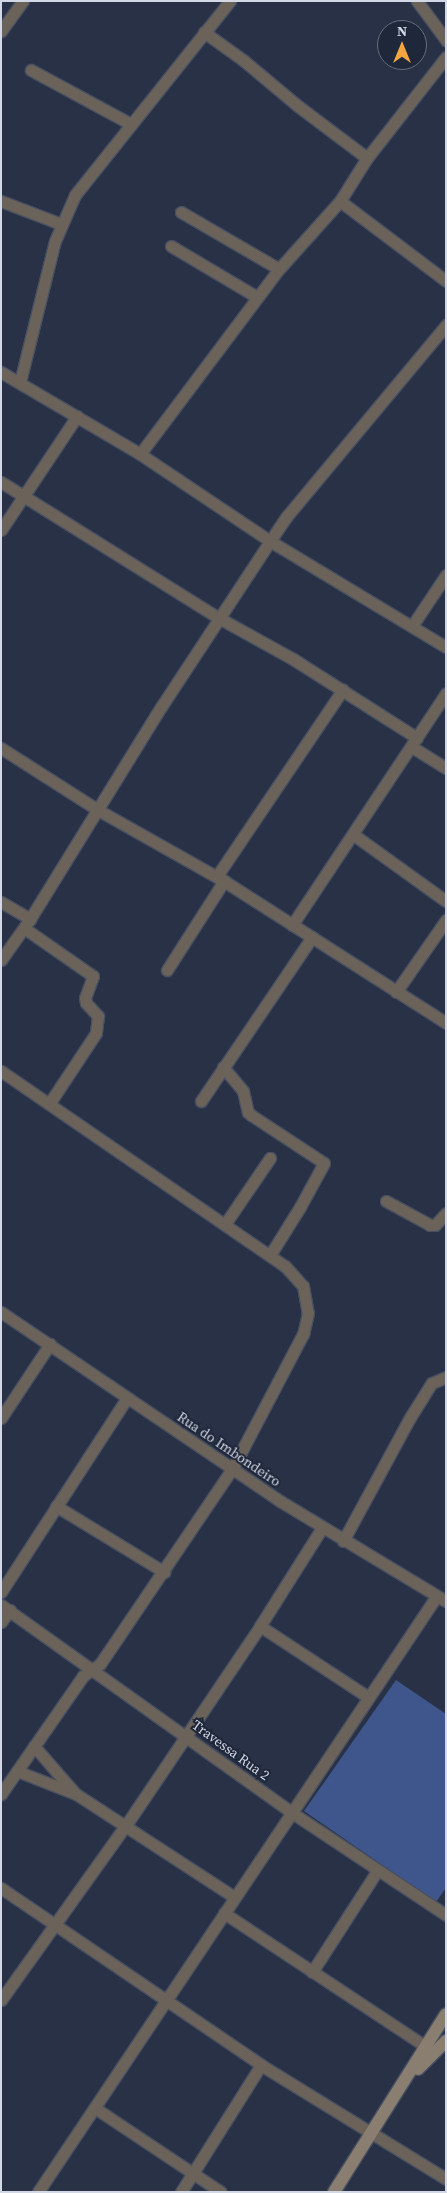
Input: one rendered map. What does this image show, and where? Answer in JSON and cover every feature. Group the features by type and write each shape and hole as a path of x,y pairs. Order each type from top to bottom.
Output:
{"main road":[{"path":"334,2192 446,2014"},
{"path":"403,2083 446,2041"}],"street":[{"path":"1,31 23,1"},
{"path":"20,382 61,224 75,195 230,1"},
{"path":"417,1 446,40"},
{"path":"204,32 367,158"},
{"path":"140,454 278,269 340,201 367,158 446,57"},
{"path":"31,70 131,124"},
{"path":"1,201 61,224"},
{"path":"340,201 446,281"},
{"path":"181,212 278,269"},
{"path":"171,246 257,297"},
{"path":"1,960 27,923 219,618 287,516 446,325"},
{"path":"1,372 140,454 270,541 446,647"},
{"path":"1,530 77,416"},
{"path":"1,482 219,618 293,659 342,690 414,742 446,768"},
{"path":"412,626 446,575"},
{"path":"167,970 220,878 342,690"},
{"path":"292,925 354,836 446,693"},
{"path":"1,749 98,810 220,878 446,1023"},
{"path":"354,836 446,901"},
{"path":"1,902 92,976 86,1003 98,1016 96,1033 49,1104"},
{"path":"396,992 446,920"},
{"path":"201,1102 312,937"},
{"path":"223,1067 243,1091 248,1112 251,1115 324,1163 300,1208 270,1255"},
{"path":"1,1071 270,1255 296,1275 303,1286 307,1301 307,1326 232,1469 100,1664 83,1676 1,1794"},
{"path":"225,1224 270,1158"},
{"path":"386,1201 430,1225 435,1225 446,1213"},
{"name":"Rua do Imbondeiro","path":"1,1312 126,1398 322,1528 441,1599"},
{"path":"1,1418 50,1344"},
{"path":"343,1541 416,1408 432,1383 446,1377"},
{"path":"1,1592 126,1398"},
{"path":"56,1506 164,1572"},
{"path":"1,2000 126,1825 260,1626 322,1528"},
{"path":"38,2192 368,1697 441,1599"},
{"path":"1,1622 6,1607"},
{"name":"Travessa Rua 2","path":"6,1607 91,1670 291,1812 377,1871 446,1915"},
{"path":"260,1626 368,1697"},
{"path":"34,1746 76,1794"},
{"path":"17,1771 76,1794 234,1897"},
{"path":"312,1972 377,1871"},
{"path":"1,1888 164,2001 261,2065 371,2135 446,2179"},
{"path":"224,1913 425,2046"},
{"path":"181,2192 261,2065"},
{"path":"95,2108 221,2192"}],"shaded area":[{"path":"396,1680 446,1714 446,1888 436,1902 304,1811"}]}
